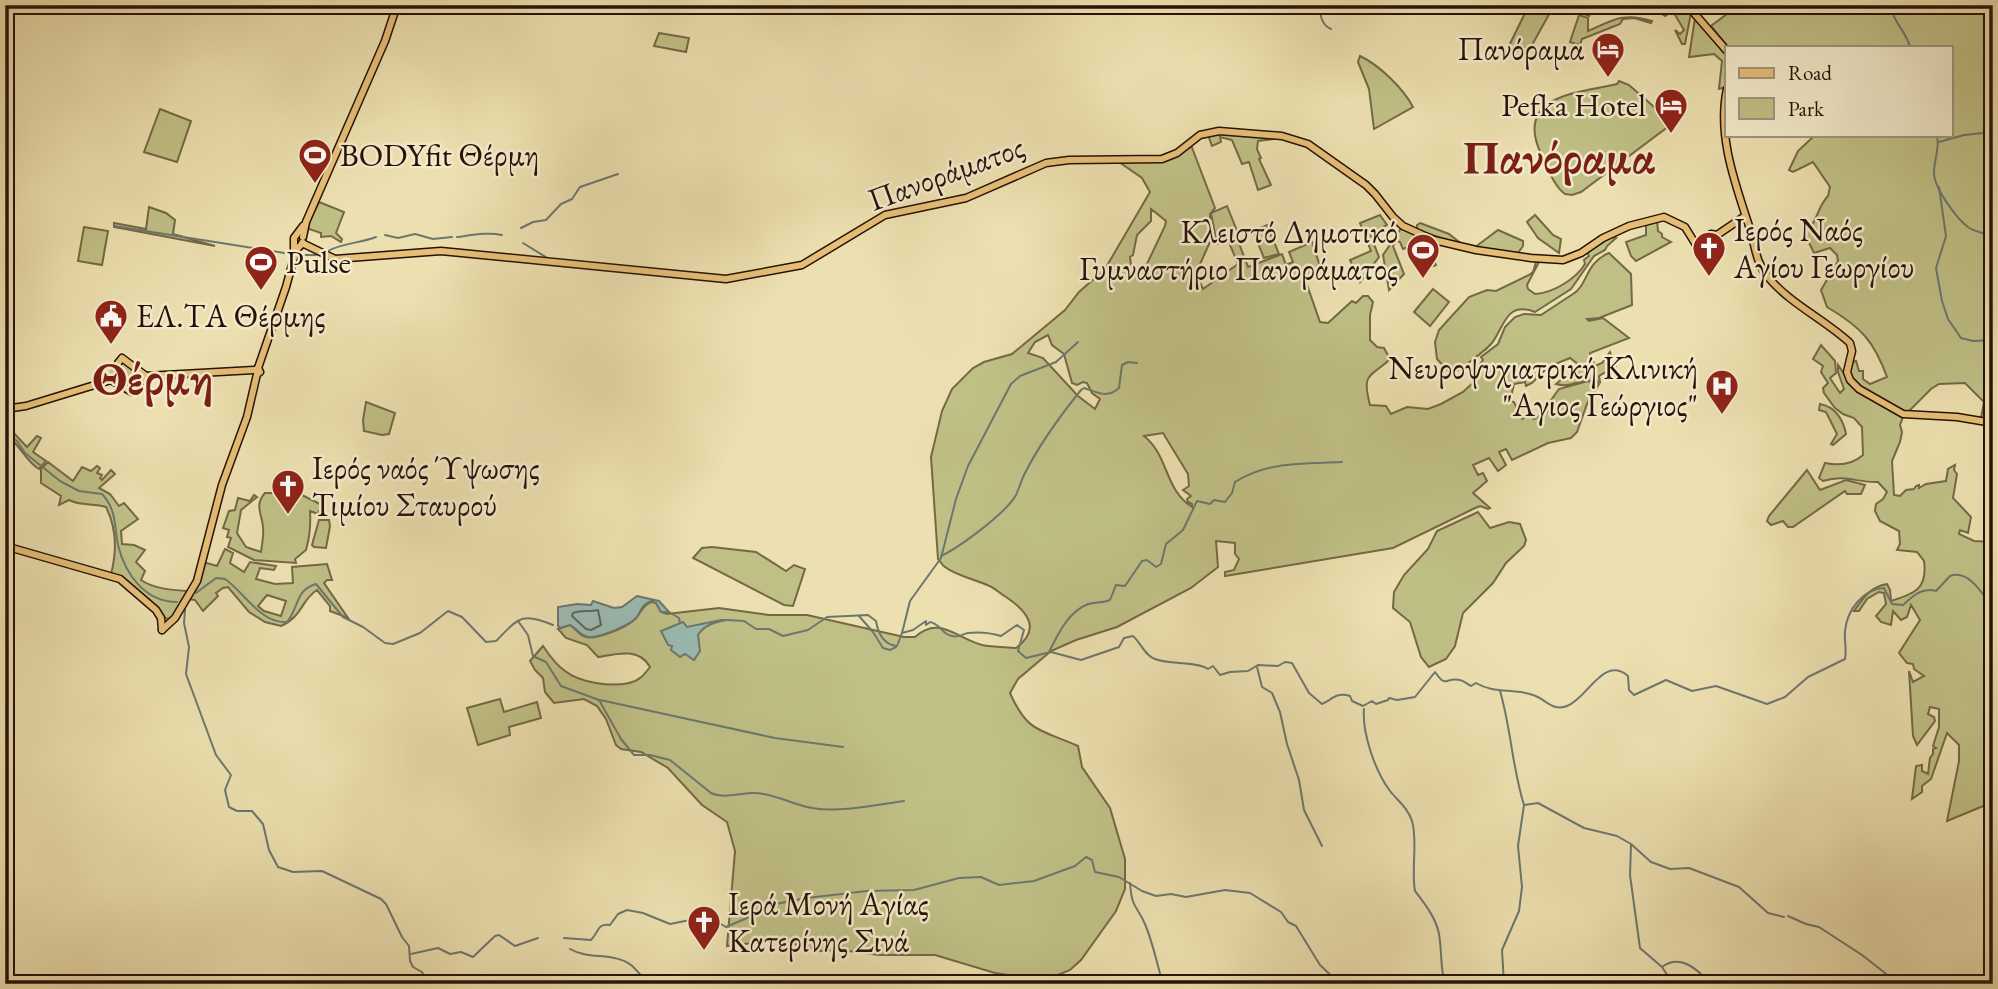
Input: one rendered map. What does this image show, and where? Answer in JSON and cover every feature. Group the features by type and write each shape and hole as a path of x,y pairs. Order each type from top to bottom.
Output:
{"main road":[{"path":"5,545 117,578 152,606 164,622 177,614 197,581 222,485 246,419 256,371 306,222 385,41 397,5"},
{"path":"1689,7 1725,49"},
{"name":"Πανοράματος","path":"300,239 336,259 444,251 726,279 802,265 885,215 966,198 1046,163 1162,159 1177,153 1200,135 1219,131 1282,136 1308,144 1366,185 1393,217 1422,236 1476,250 1553,260 1576,255 1606,236 1636,223 1662,217 1685,227 1698,248 1710,239 1716,241 1717,235 1745,216"},
{"path":"1725,136 1736,187 1757,259 1765,274 1798,305 1851,345 1852,354 1846,372 1850,380 1859,389 1904,414 1957,416 1993,423"},
{"path":"120,361 146,376 256,371"},
{"path":"5,409 29,405 111,377 132,392 146,376"},
{"path":"5,645 10,667 5,799"}],"green space":[{"path":"1529,5 1614,5 1602,13 1589,16 1565,6 1552,9 1532,45 1504,56"},
{"path":"1656,5 1685,5 1691,13 1685,44 1682,44 1675,30 1680,34 1684,30 1674,13 1665,16 1655,9"},
{"path":"1739,5 1993,5 1993,420 1981,418 1984,402 1965,383 1939,384 1903,417 1900,442 1892,461 1894,495 1900,496 1906,490 1919,485 1919,488 1926,484 1946,481 1948,469 1955,465 1957,474 1953,498 1971,517 1968,533 1960,530 1959,534 1974,541 1993,542 1993,802 1947,821 1959,761 1959,745 1947,733 1931,779 1922,786 1922,792 1912,799 1916,766 1922,765 1922,771 1928,774 1939,727 1939,709 1930,707 1928,714 1934,717 1935,721 1917,745 1913,736 1909,671 1913,682 1924,676 1899,653 1920,620 1911,605 1907,617 1901,620 1893,611 1891,625 1881,622 1876,616 1886,604 1884,593 1879,592 1867,599 1859,611 1854,611 1868,594 1881,585 1887,584 1891,601 1913,593 1924,578 1924,561 1917,552 1897,550 1900,544 1899,531 1880,521 1875,511 1876,504 1887,492 1878,482 1838,478 1823,481 1819,478 1825,463 1846,464 1863,455 1862,427 1854,418 1835,408 1824,393 1823,388 1828,383 1821,372 1823,366 1813,359 1821,345 1835,361 1836,373 1830,378 1840,393 1844,389 1838,365 1845,375 1851,362 1856,361 1859,371 1863,371 1863,379 1870,384 1887,377 1865,336 1849,321 1827,307 1821,290 1838,261 1837,255 1830,248 1814,253 1804,232 1828,196 1830,187 1813,162 1793,172 1789,170 1798,151 1814,136 1952,136 1952,46 1727,46 1711,26"},
{"path":"1579,15 1588,18 1588,31 1626,17 1652,21 1623,19 1620,24 1582,39 1580,45 1570,42"},
{"path":"1695,18 1725,51 1725,87 1719,89 1722,61 1714,54 1689,57"},
{"path":"659,33 689,38 686,52 654,46"},
{"path":"1360,56 1390,78 1413,107 1374,129 1369,89 1358,62"},
{"path":"1619,81 1629,85 1668,119 1669,126 1581,192 1565,194 1554,182 1542,156 1535,136 1536,120 1542,109 1554,100 1617,84"},
{"path":"160,109 191,121 177,162 144,152"},
{"path":"1208,135 1281,138 1258,141 1259,159 1271,185 1258,190 1249,162 1242,164 1232,140 1220,137 1221,142 1212,146"},
{"path":"1191,145 1215,208 1210,214 1210,242 1196,273 1203,289 1238,264 1228,240 1217,244 1211,213 1227,206 1248,267 1282,254 1286,265 1293,262 1289,252 1312,242 1322,272 1305,279 1320,322 1328,323 1352,301 1356,303 1363,296 1368,296 1373,302 1370,340 1377,347 1384,348 1390,359 1370,376 1367,381 1367,394 1370,405 1386,406 1391,414 1407,407 1428,409 1463,392 1475,381 1478,373 1475,371 1483,360 1481,357 1498,344 1505,327 1515,317 1524,314 1541,315 1573,294 1582,285 1595,262 1609,253 1631,274 1632,305 1599,318 1587,319 1589,321 1603,318 1629,338 1590,353 1595,366 1602,363 1610,352 1616,366 1599,376 1600,382 1587,380 1568,385 1556,384 1571,375 1579,365 1570,358 1548,367 1526,386 1525,382 1514,384 1510,401 1514,402 1522,419 1530,415 1534,419 1549,411 1546,407 1559,389 1588,381 1599,384 1587,404 1577,432 1571,438 1548,443 1512,460 1506,449 1499,452 1506,465 1498,471 1489,458 1473,465 1478,475 1483,473 1487,481 1473,493 1490,508 1475,508 1393,548 1225,576 1225,572 1234,570 1239,559 1235,554 1235,543 1216,541 1218,567 1191,588 1117,627 1051,651 1018,679 1010,693 1023,716 1045,733 1078,746 1082,767 1110,808 1125,859 1125,889 1116,911 1081,960 1070,970 1053,977 1034,979 995,973 935,955 821,951 779,940 727,946 735,851 727,822 702,805 668,768 641,752 621,749 616,745 606,719 597,706 584,699 554,703 545,692 543,678 530,661 543,646 559,666 571,675 596,683 636,681 650,667 640,657 627,653 598,657 587,645 566,638 558,629 570,625 583,636 602,635 632,622 651,602 656,603 661,612 667,614 719,608 769,615 807,615 904,637 915,637 932,628 940,628 982,645 1016,648 1024,641 1030,627 1020,608 992,587 955,573 938,559 931,457 942,411 952,389 973,368 1012,354 1065,310 1079,292 1105,269 1150,192 1142,178 1119,162 1156,162","holes":["1151,209 1166,221 1165,226 1146,266 1135,270 1130,257 1133,255 1137,235 1151,221","1048,335 1052,345 1064,354 1072,383 1087,383 1092,393 1100,399 1095,409 1078,396 1043,358 1028,353 1035,342","1163,433 1188,474 1189,486 1183,490 1191,496 1187,499 1192,507 1176,491 1158,453 1144,436"]},
{"path":"319,202 344,212 336,233 342,239 341,242 331,236 321,237 321,233 306,228"},
{"path":"149,207 166,213 175,220 173,234 215,246 114,227 114,223 146,229"},
{"path":"1380,215 1387,225 1370,234 1379,257 1360,282 1350,260 1371,251 1360,223"},
{"path":"1535,215 1553,235 1561,239 1559,253 1538,238 1527,222"},
{"path":"1657,220 1658,231 1671,242 1636,261 1626,242 1646,235 1646,224"},
{"path":"1420,223 1449,234 1463,245 1417,230"},
{"path":"1267,225 1279,254 1264,258 1253,231"},
{"path":"84,227 108,231 102,265 78,261"},
{"path":"1402,227 1422,237 1436,265 1417,261 1411,246 1403,249 1397,241 1393,246 1404,274 1389,290 1383,255"},
{"path":"1498,230 1523,241 1518,253 1474,248"},
{"path":"1611,237 1616,238 1605,250 1594,256 1571,289 1535,312 1525,309 1511,313 1491,344 1465,366 1451,374 1437,359 1435,342 1439,330 1469,297 1487,290 1496,291 1529,275 1536,262 1539,262 1527,285 1528,289 1535,294 1556,288 1581,270 1585,264 1584,260 1589,256 1587,252"},
{"path":"1433,289 1449,302 1430,326 1414,312"},
{"path":"122,361 142,374 133,390 111,376"},
{"path":"366,402 395,413 389,434 364,431"},
{"path":"1820,404 1834,411 1845,429 1846,434 1833,445 1831,444 1837,434 1826,412 1819,410"},
{"path":"5,428 9,428 27,447 37,436 41,438 33,452 46,461 39,469 5,435"},
{"path":"48,462 73,481 82,467 91,471 97,466 100,468 97,473 102,475 102,480 111,470 115,474 99,488 110,494 119,506 124,503 138,519 121,531 122,544 145,550 136,562 145,571 141,580 158,587 188,591 173,617 163,617 111,574 115,540 106,507 69,500 59,505 61,496 41,483 41,469"},
{"path":"1807,470 1820,490 1846,480 1865,485 1861,494 1847,494 1845,491 1793,527 1788,527 1783,521 1771,525 1767,521 1769,516"},
{"path":"265,493 298,493 322,505 318,514 310,511 306,550 295,559 296,563 254,560 228,547 231,538 227,537 229,530 223,528 229,511 235,510 238,498 250,501 254,495 257,497 241,510 237,533 246,547 261,552 263,530 259,506"},
{"path":"1478,512 1490,528 1509,522 1520,524 1526,540 1493,583 1463,613 1455,646 1446,659 1429,667 1421,657 1410,622 1393,608 1394,592 1404,575 1428,549 1437,531"},
{"path":"319,520 329,520 326,548 312,545"},
{"path":"702,548 756,552 786,571 794,565 805,569 793,606 784,605 693,558"},
{"path":"225,549 233,553 230,563 244,572 250,562 276,566 274,570 260,568 256,579 275,584 293,583 292,567 327,564 332,580 324,583 348,618 330,611 330,606 317,590 294,618 281,626 265,622 249,612 228,587 216,593 218,596 203,611 195,600 187,599 203,562 217,566","holes":["267,595 286,601 281,616 264,611 258,606"]},
{"path":"500,699 504,712 537,702 541,718 509,727 510,735 478,745 467,708"}],"water":[{"path":"637,596 659,601 669,612 661,612 656,603 651,601 643,606 632,621 593,637 584,636 570,625 560,628 558,626 558,607 591,605 593,601 614,608 622,607"},
{"path":"727,620 710,624 698,635 700,651 694,660 685,654 680,657 671,650 672,646 668,645 661,631 683,622 687,627"}],"waterway":[{"path":"306,5 314,5"},
{"path":"1321,5 1322,19 1331,29"},
{"path":"1891,5 1910,46"},
{"path":"1978,5 1984,5"},
{"path":"1939,142 1964,135 1993,132"},
{"path":"1937,136 1934,173 1942,195 1963,223 1993,238"},
{"path":"521,228 546,220 561,204 572,199 580,187 618,174"},
{"path":"1939,187 1946,236 1936,268 1948,319 1961,338 1973,341 1993,340"},
{"path":"114,226 291,254"},
{"path":"385,235 398,238 415,234 433,239 452,237"},
{"path":"457,237 502,235"},
{"path":"326,252 376,237"},
{"path":"523,243 549,259"},
{"path":"298,255 316,255"},
{"path":"902,633 910,601 941,558 956,499 968,466 1011,384 1020,376 1056,362 1078,342"},
{"path":"941,556 982,529 1011,502 1043,442 1081,390 1084,388 1106,394 1115,391 1119,388 1122,365 1128,362 1137,363"},
{"path":"5,432 17,441 25,453 60,481 79,491 102,494 113,512 121,556 131,576 146,592 166,601 177,602"},
{"path":"1049,652 1064,624 1075,612 1088,604 1110,600 1116,585 1125,586 1142,561 1147,560 1156,567 1161,564 1166,544 1183,530 1197,501 1210,504 1214,500 1225,502 1232,493 1235,482 1261,470 1287,465 1342,462"},
{"path":"897,646 902,633 913,630 926,621 926,625 934,623 946,634 954,636 968,633 1001,636 1017,625 1024,630 1018,651 1026,658 1051,652 1081,660 1119,647 1124,638 1133,636 1152,657 1208,669 1213,666 1220,675 1248,671 1258,665 1278,666 1285,662 1292,663 1309,693 1322,704 1341,695 1350,696 1352,701 1363,706 1372,701 1376,704 1389,698 1397,700 1415,697 1435,672 1444,681 1455,679 1471,686 1476,683 1490,689 1526,693 1553,706 1562,707 1575,702 1596,680 1611,671 1619,671 1628,676 1629,690 1634,695 1666,680 1692,691 1716,686 1767,704 1785,697 1808,677 1845,659 1845,631 1849,616 1857,602 1876,589 1884,588 1892,604 1903,605 1922,591 1936,591 1950,576 1957,575 1975,584 1993,608"},
{"path":"196,593 216,578 225,579 261,613 269,618 287,622 304,590 316,584 343,617 385,643 393,644 420,633 448,611 462,617 486,642 496,641 515,623 527,618 553,625"},
{"path":"1992,609 1985,617 1988,625 1993,628"},
{"path":"185,610 184,623 189,647 186,674 216,755 231,775 225,790 229,807 237,811 252,811 263,824 269,850 278,867 293,872 322,871 381,899 409,946 413,967 422,972 427,984"},
{"path":"669,612 679,618 680,623"},
{"path":"727,620 744,621 756,629 769,629 783,636 808,630 827,617 868,615 876,621 884,640 896,646"},
{"path":"859,616 883,648 890,650 896,647"},
{"path":"518,621 528,635 533,656 546,662 561,686 599,700 621,739 634,755 650,755 670,760 711,793 727,796 761,794 805,806 834,810 904,801"},
{"path":"1257,667 1262,687 1272,693 1280,712 1299,780 1304,810 1322,846"},
{"path":"1500,691 1524,805 1538,803 1584,828 1617,836 1631,844 1651,862 1670,869 1689,868 1739,887 1768,913 1784,917"},
{"path":"600,700 775,738 843,747"},
{"path":"1364,709 1367,740 1375,763 1384,783 1412,821 1415,891 1430,911 1438,928 1445,984"},
{"path":"1504,984 1502,950 1519,911 1522,887 1518,846 1524,805"},
{"path":"1631,845 1630,875 1640,948 1662,967 1673,984"},
{"path":"760,907 867,891 914,890 959,878 981,877 999,885 1034,881 1075,866 1086,857 1092,860 1095,872 1119,877 1156,896 1171,894 1186,897 1225,890 1250,893 1281,912 1288,922 1296,926 1320,965 1340,984"},
{"path":"1130,883 1133,902 1148,931 1163,984"},
{"path":"564,938 591,940 600,927 610,925 618,914 627,910 643,913 670,924 690,920 704,926 714,920 726,927 747,918 755,909"},
{"path":"1788,916 1819,927 1862,955 1899,984"},
{"path":"411,954 438,948 450,954 461,952 473,957 495,936 499,935 515,946 538,938"},
{"path":"570,949 624,961 647,982 662,981 669,984"},
{"path":"1662,967 1676,962 1689,965 1711,984"},
{"path":"686,984 697,978 706,978 712,984"},
{"path":"780,984 791,980 805,984"},
{"path":"722,984 733,984"}],"tunnel":[{"path":"111,374 118,363"}],"place":[{"name":"Πανόραμα","path":"1608,79"},
{"name":"Pefka Hotel","path":"1671,135"},
{"name":"BODYfit Θέρμη","path":"315,185"},
{"name":"Ιερός Ναός Αγίου Γεωργίου","path":"1709,278"},
{"name":"Κλειστό Δημοτικό Γυμναστήριο Πανοράματος","path":"1423,280"},
{"name":"Pulse","path":"261,292"},
{"name":"ΕΛ.ΤΑ Θέρμης","path":"111,346"},
{"name":"Νευροψυχιατρική Κλινική \"Αγιος Γεώργιος\"","path":"1722,416"},
{"name":"Ιερός ναός Ύψωσης Τιμίου Σταυρού","path":"288,516"},
{"name":"Ιερά Μονή Αγίας Κατερίνης Σινά","path":"704,952"}],"district":[{"name":"Πανόραμα","path":"1559,157"},
{"name":"Θέρμη","path":"153,378"}]}
